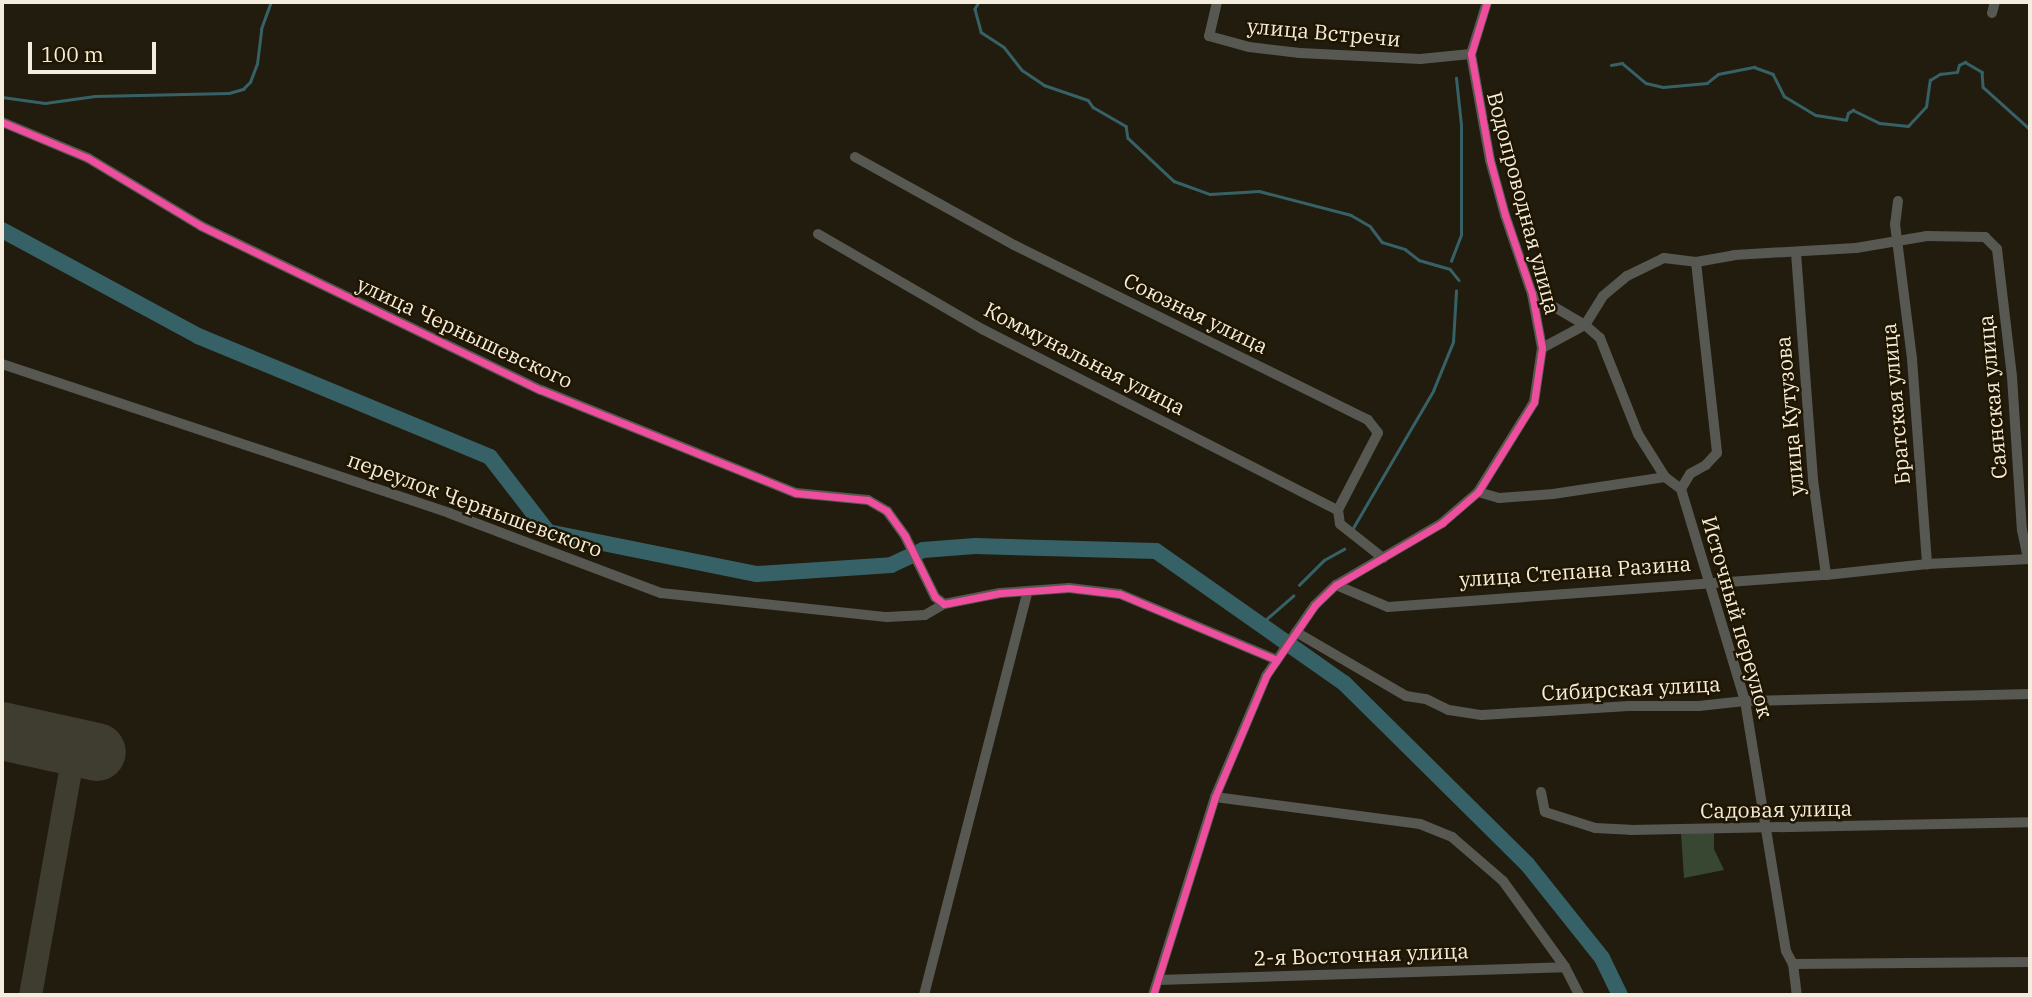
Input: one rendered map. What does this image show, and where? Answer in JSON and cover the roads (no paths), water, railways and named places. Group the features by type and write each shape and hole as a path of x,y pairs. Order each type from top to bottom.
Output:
{"street":[{"name":"улица Встречи","path":"1217,2 1209,36 1249,47 1300,53 1420,59 1471,54"},
{"name":"Водопроводная улица","path":"1153,995 1215,797 1266,676 1315,605 1336,585 1442,523 1478,492 1534,402 1542,348 1532,294 1493,171 1471,54 1487,2"},
{"path":"1992,13 1995,2"},
{"name":"улица Чернышевского","path":"2,122 88,158 201,226 541,390 796,493 868,500 887,511 935,597 944,604"},
{"name":"Союзная улица","path":"855,158 1014,245 1368,420 1378,433 1338,510"},
{"name":"Братская улица","path":"1898,201 1895,224 1912,359 1927,564"},
{"name":"Коммунальная улица","path":"818,234 982,329 1338,510"},
{"name":"Саянская улица","path":"1897,242 1927,236 1985,237 1997,249 2012,377 2022,530 2029,559"},
{"path":"1542,348 1585,324 1603,296 1643,267 1664,258 1696,262 1734,255 1796,253 1897,242"},
{"name":"улица Кутузова","path":"1796,253 1813,480 1826,575"},
{"path":"1532,294 1585,324 1600,338 1638,433 1665,477 1681,489 1690,474 1706,465 1717,453 1696,262"},
{"name":"переулок Чернышевского","path":"2,364 449,513 661,593 887,617 925,615 944,604 1028,591 1069,588 1120,594 1277,660"},
{"path":"1478,492 1499,498 1553,494 1665,477"},
{"name":"Источный переулок","path":"1681,489 1745,701 1786,951 1793,964 1797,995"},
{"path":"1338,510 1340,524 1383,558"},
{"name":"улица Степана Разина","path":"1336,585 1388,607 1709,581 1826,575 1927,564 2029,559"},
{"path":"924,995 1028,591"},
{"name":"Сибирская улица","path":"1296,632 1394,691 1464,713 1699,706 1745,701 2030,694"},
{"name":"Садовая улица","path":"1541,792 1545,811 1595,828 1630,830 2030,822"},
{"path":"1215,797 1420,824 1452,837 1503,881 1565,967 1578,995"},
{"path":"1793,964 2030,962"},
{"name":"2-я Восточная улица","path":"1158,980 1565,967"}],"waterway":[{"path":"2,97 45,103 95,96 229,93 243,89 250,82 257,64 261,29 271,2"},
{"path":"979,2 975,9 981,32 1004,47 1022,70 1044,85 1088,100 1093,107 1126,126 1128,138 1174,181 1210,194 1259,191 1351,215 1370,226 1382,242 1405,249 1419,260 1450,269 1459,280"},
{"path":"1611,65 1622,63 1646,83 1663,87 1707,83 1718,74 1754,67 1773,74 1784,96 1816,115 1846,120 1848,113 1853,110 1880,123 1908,126 1926,107 1930,80 1940,74 1957,72 1959,65 1965,62 1982,72 1983,87 2030,129"},
{"path":"1451,261 1461,235 1461,125 1456,78"},
{"path":"2,230 198,336 490,457 548,532 757,574 891,565 923,550 975,546 1156,551 1344,683 1527,864 1602,958 1620,995"},
{"path":"1353,528 1433,391 1453,342 1456,291"},
{"path":"1299,585 1324,560 1344,549"},
{"path":"1263,622 1293,596"}]}
